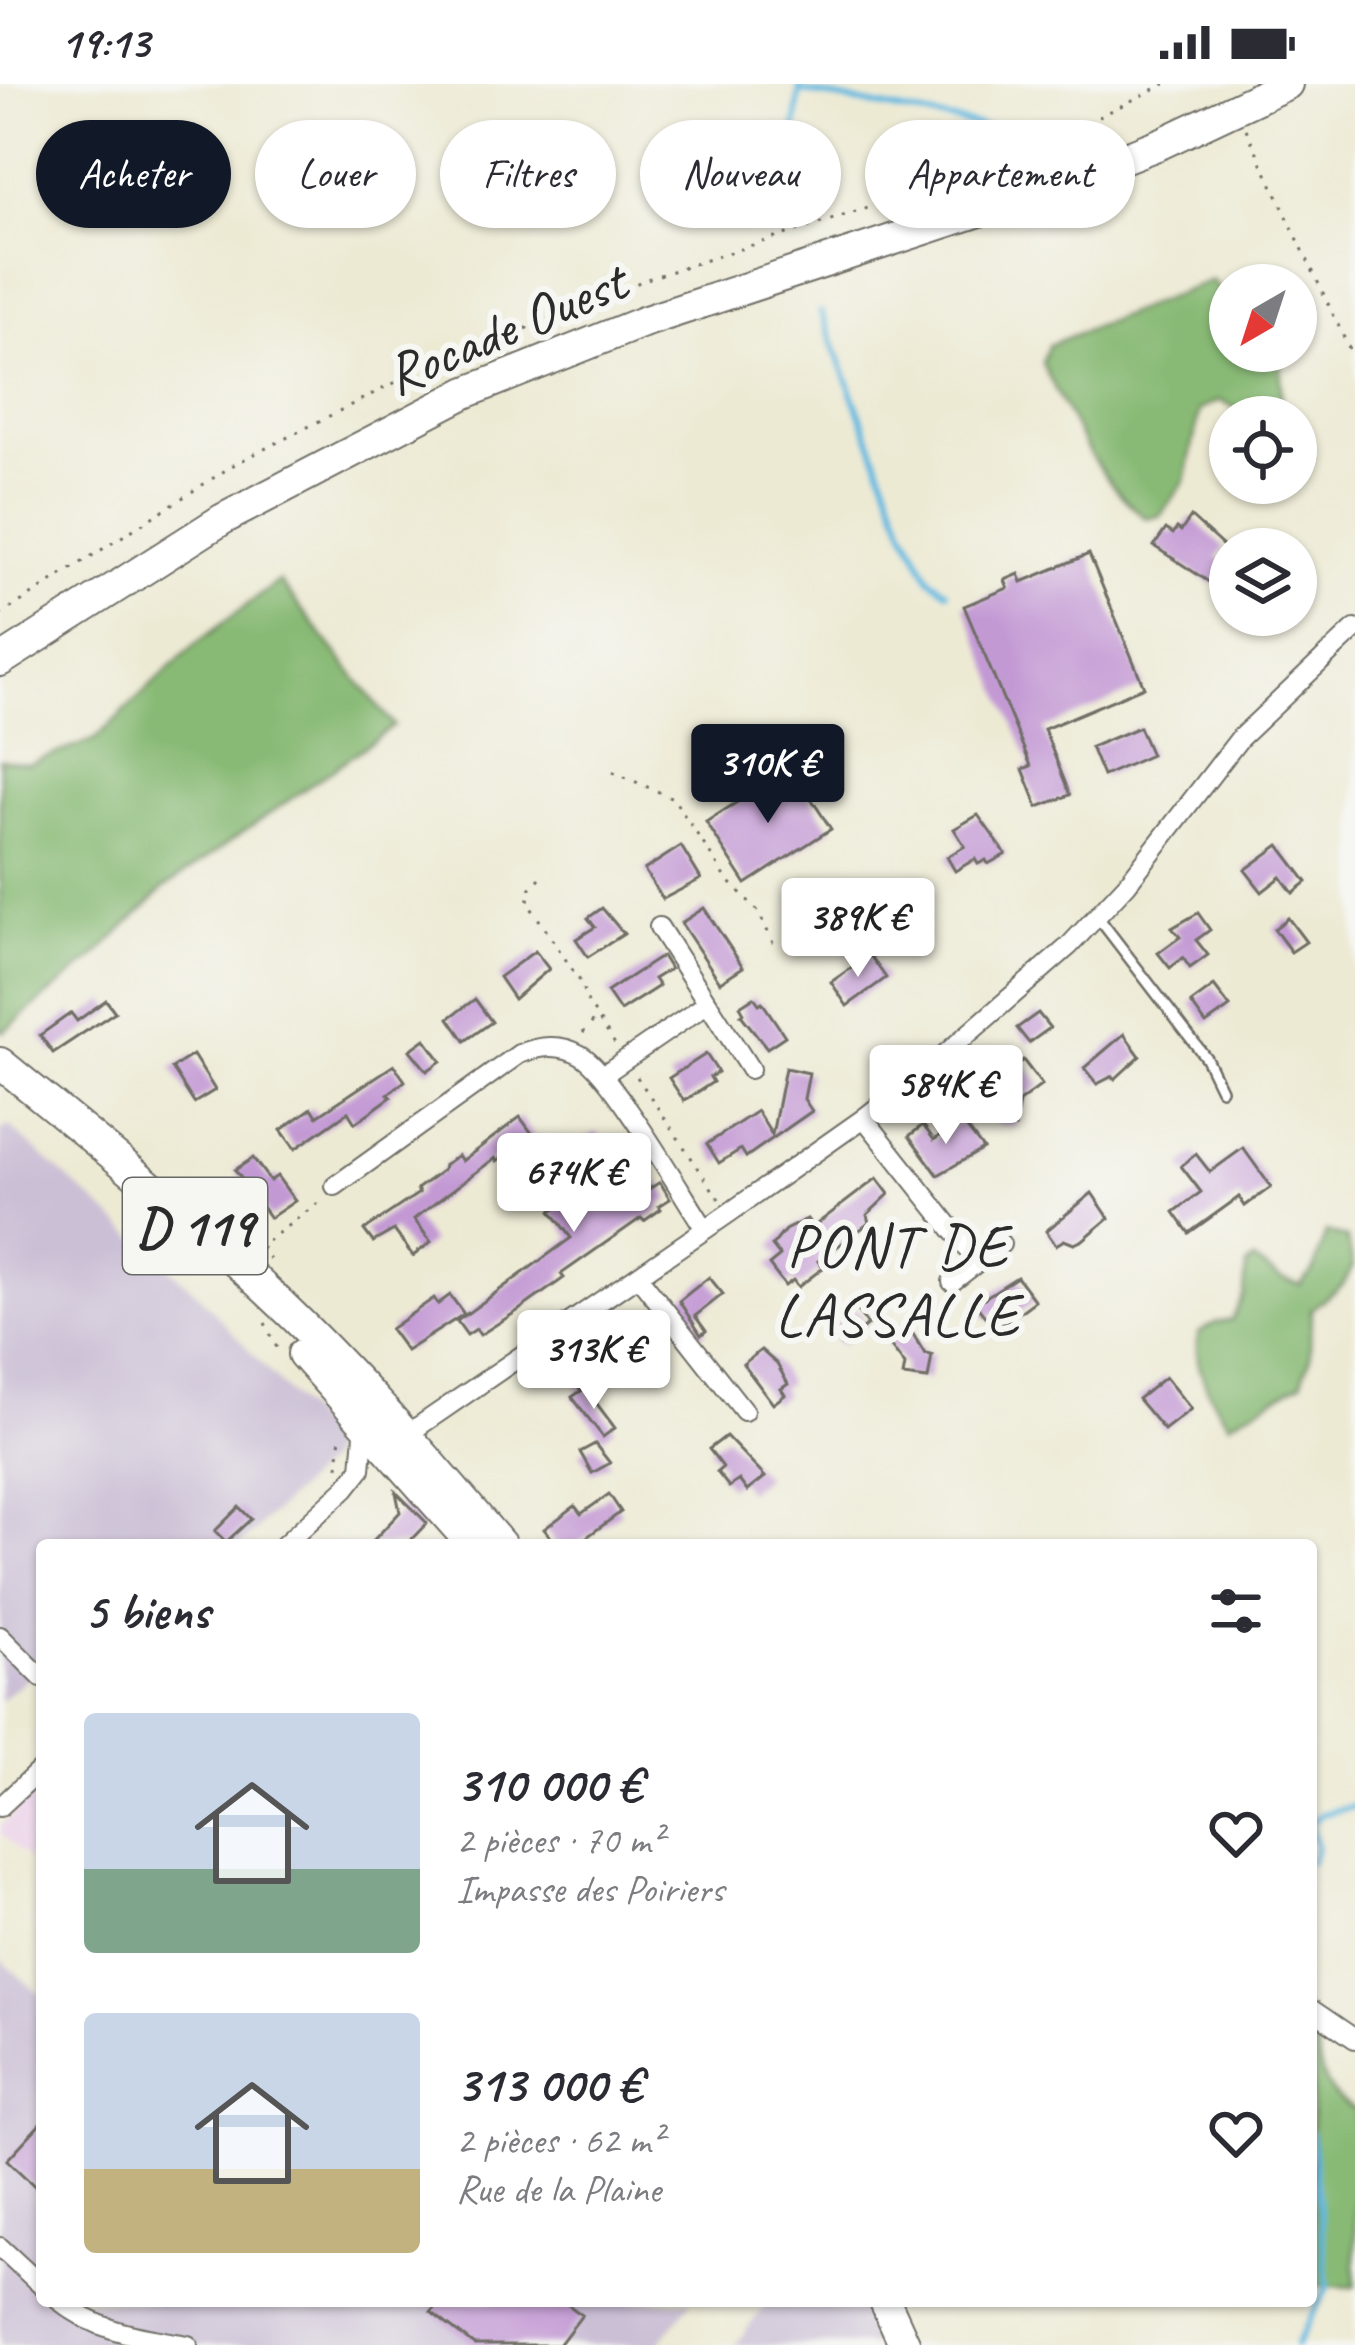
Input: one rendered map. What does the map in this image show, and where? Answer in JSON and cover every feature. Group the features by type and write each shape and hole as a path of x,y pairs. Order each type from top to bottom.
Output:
{"main road":[{"name":"Rocade Ouest","path":"0,661 223,519 465,393 643,322 1025,196 1162,143 1287,84"},
{"path":"0,1063 21,1088 201,1247 468,1539"},
{"name":"D 119","path":"0,1063 269,1292 406,1435 496,1539"},
{"path":"888,2307 905,2345"}],"street":[{"path":"291,1539 361,1469 364,1434 369,1427 406,1435 864,1118 1030,981 1127,884 1240,738 1355,629"},
{"path":"659,927 750,1069"},
{"path":"603,1075 708,1003"},
{"path":"335,1186 519,1054 557,1046 577,1053 603,1075 705,1229"},
{"path":"864,1118 978,1262"},
{"path":"952,1282 1001,1244"},
{"path":"638,1276 744,1412"},
{"path":"0,1636 36,1672"},
{"path":"0,1807 36,1774"},
{"path":"1317,2013 1355,2039"},
{"path":"0,2247 36,2280"},
{"path":"69,2307 116,2332 188,2345"}],"lane":[{"path":"1097,916 1206,1058 1221,1089"}],"path":[{"path":"1245,127 1355,361"},
{"path":"614,772 673,798 726,878 758,911 772,943"},
{"path":"577,1053 585,1029 597,1017"},
{"path":"272,1261 261,1246 313,1211 335,1186"}],"shaded area":[{"path":"9,1126 193,1289 327,1435 330,1447 327,1461 246,1539 36,1539 36,1671 0,1701 0,1131"},
{"path":"36,1793 36,1866 0,1833 0,1827"},
{"path":"0,1959 36,1991 36,2307 687,2307 658,2345 0,2345"},
{"path":"764,2307 863,2307 881,2345 735,2345"}],"green space":[{"path":"1209,281 1209,372 1281,372 1281,396 1209,396 1209,406 1200,410 1185,481 1160,516 1146,518 1112,485 1074,426 1042,363 1049,345"},
{"path":"279,581 394,726 164,888 98,954 3,1032 0,759 28,764 94,740 193,646"},
{"path":"1326,1232 1347,1238 1353,1266 1343,1285 1311,1309 1310,1359 1301,1383 1229,1423 1204,1380 1197,1355 1199,1333 1232,1320 1244,1294 1246,1266 1253,1260 1281,1279 1300,1285 1314,1270"},
{"path":"1317,2044 1328,2087 1355,2110 1355,2287 1317,2285"}],"building":[{"path":"1191,517 1209,533 1209,582 1154,546 1166,529 1173,534 1177,528 1181,531"},
{"path":"1089,554 1144,687 1044,729 1070,795 1038,807 1023,769 1031,766 964,606 1008,588 1005,580 1019,574 1022,582"},
{"path":"1139,727 1151,755 1103,776 1091,747"},
{"path":"791,768 831,829 746,884 706,822"},
{"path":"978,815 1006,854 988,864 975,859 955,871 947,857 965,846 954,829"},
{"path":"1279,845 1307,882 1293,893 1281,877 1262,892 1245,870"},
{"path":"681,846 701,879 663,899 644,870"},
{"path":"602,908 624,934 588,957 576,939 595,927 588,918"},
{"path":"704,908 743,967 720,982 681,923"},
{"path":"1198,913 1210,930 1196,940 1208,955 1190,968 1183,958 1170,968 1158,953 1180,937 1172,928"},
{"path":"1288,918 1306,942 1291,952 1274,929"},
{"path":"535,951 549,969 514,999 499,977"},
{"path":"870,955 886,978 847,1006 831,982"},
{"path":"662,956 670,969 654,979 659,986 620,1011 607,992"},
{"path":"1214,986 1230,1007 1206,1024 1191,1003"},
{"path":"754,997 785,1036 767,1048 741,1015 740,1006"},
{"path":"475,999 492,1022 465,1041 449,1018"},
{"path":"106,1000 115,1012 53,1053 40,1035 71,1013 77,1021"},
{"path":"1038,1013 1050,1028 1029,1043 1017,1028"},
{"path":"1124,1034 1140,1056 1115,1079 1097,1084 1084,1068"},
{"path":"425,1039 441,1061 427,1071 410,1050"},
{"path":"706,1054 718,1072 710,1077 713,1082 684,1101 669,1078"},
{"path":"193,1055 215,1090 194,1103 172,1068"},
{"path":"1023,1060 1042,1085 1019,1102 1015,1127 997,1124 997,1097 979,1094 982,1077 997,1079"},
{"path":"394,1065 405,1081 355,1123 348,1112 295,1149 281,1130 312,1108 317,1116"},
{"path":"785,1068 809,1073 804,1099 812,1111 746,1157 741,1149 719,1163 707,1144 757,1111 772,1135"},
{"path":"520,1117 534,1136 523,1143 529,1153 518,1160 507,1154 495,1158 414,1219 431,1242 413,1256 394,1230 373,1242 364,1230 419,1193 417,1189 444,1165 458,1155 462,1161"},
{"path":"961,1120 983,1149 938,1175 909,1136 923,1125 934,1140"},
{"path":"597,1132 638,1196 660,1182 670,1199 561,1274 564,1278 519,1310 480,1335 476,1329 467,1335 457,1321 571,1238 551,1211 601,1184 576,1145"},
{"path":"1243,1148 1271,1187 1245,1206 1239,1197 1189,1233 1174,1212 1201,1192 1181,1166 1196,1154 1210,1172"},
{"path":"253,1158 270,1181 277,1176 295,1201 270,1218 235,1170"},
{"path":"877,1178 889,1194 867,1215 869,1223 818,1261 823,1268 798,1287 793,1280 785,1286 769,1265 780,1256 772,1246 785,1230 807,1219 813,1227"},
{"path":"1092,1193 1109,1218 1083,1240 1056,1245 1046,1231"},
{"path":"709,1277 723,1294 695,1316 706,1331 701,1335 679,1301"},
{"path":"1017,1277 1035,1301 1004,1324 995,1313 987,1319 975,1304"},
{"path":"450,1295 464,1314 406,1351 390,1329 434,1298 438,1304"},
{"path":"856,1309 868,1325 841,1345 828,1329"},
{"path":"907,1324 925,1354 932,1355 928,1379 903,1376 905,1365 885,1339"},
{"path":"587,1342 608,1370 581,1391 560,1363"},
{"path":"761,1350 777,1364 788,1384 781,1389 785,1395 773,1404 743,1364"},
{"path":"1165,1377 1191,1409 1164,1430 1138,1399"},
{"path":"585,1388 615,1428 603,1437 572,1397"},
{"path":"726,1436 765,1477 747,1491 739,1480 729,1487 717,1472 723,1467 709,1449"},
{"path":"595,1444 610,1463 592,1473 580,1452"},
{"path":"396,1492 427,1523 412,1539 375,1539 400,1512"},
{"path":"609,1494 621,1512 584,1539 552,1539 544,1529 575,1506 581,1514"},
{"path":"239,1507 251,1519 229,1539 215,1531"},
{"path":"36,2129 36,2187 7,2160"},
{"path":"435,2307 571,2307 582,2315 559,2345 474,2345 431,2312"}],"waterway":[{"path":"796,120 800,84"},
{"path":"800,91 950,120"},
{"path":"821,312 905,531 930,579 947,591"},
{"path":"1317,1817 1355,1806"},
{"path":"1317,2188 1328,2286 1317,2306"},
{"path":"1296,2345 1317,2307"}],"district":[{"name":"PONT DE LASSALLE","path":"898,1280"}]}
